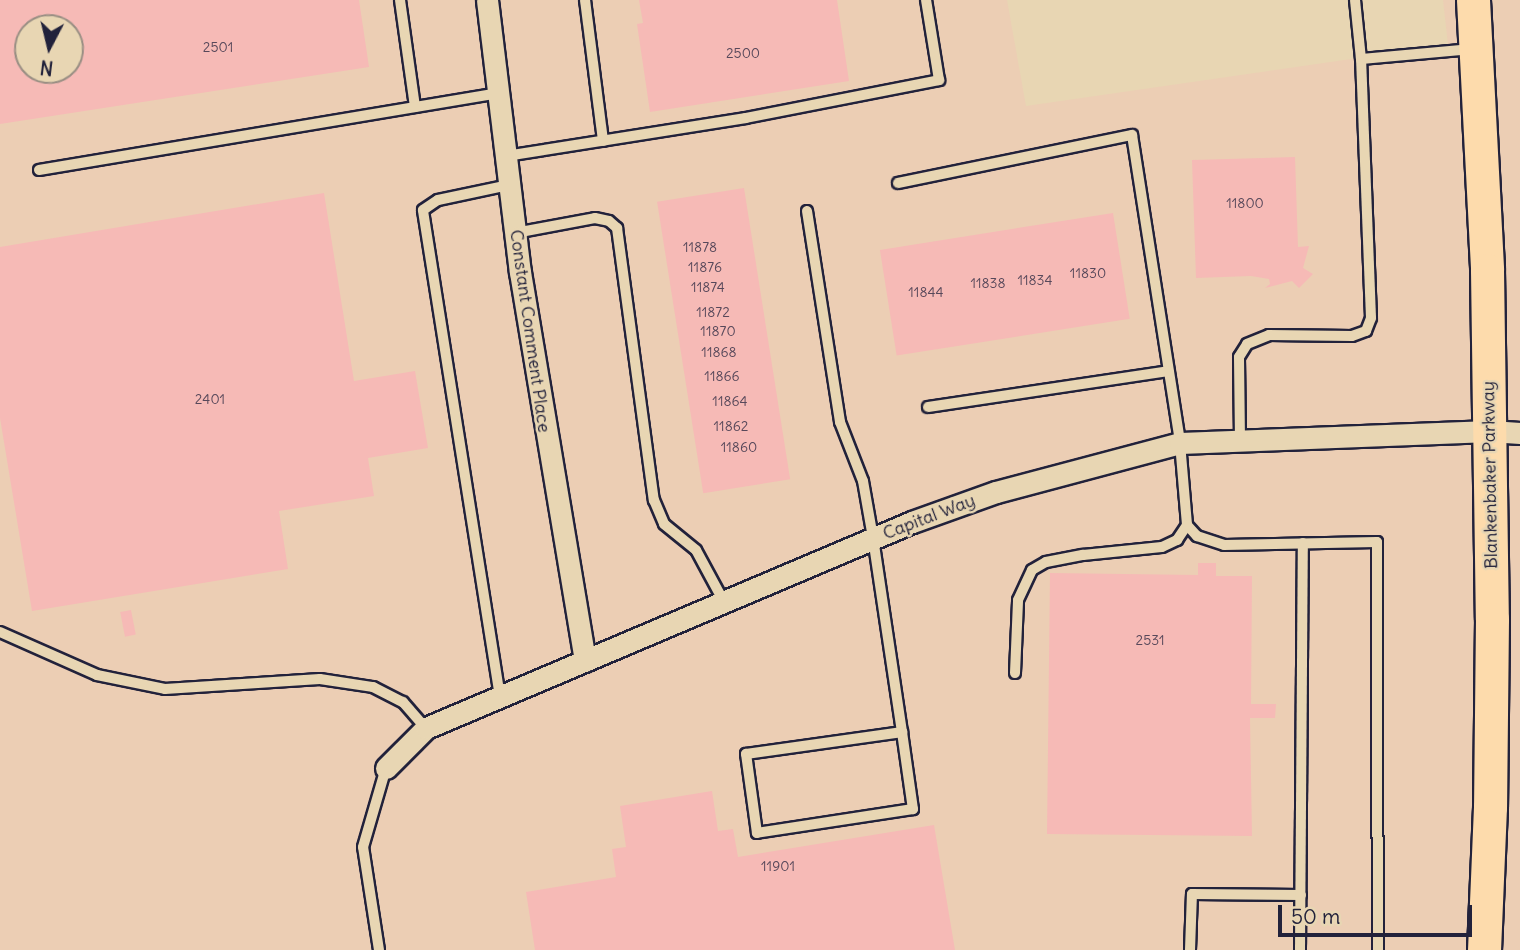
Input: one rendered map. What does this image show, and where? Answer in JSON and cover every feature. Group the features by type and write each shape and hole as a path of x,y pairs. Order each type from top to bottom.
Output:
{"main road":[{"name":"Blankenbaker Parkway","path":"1474,0 1487,270 1505,432 1484,950"}],"street":[{"name":"Constant Comment Place","path":"487,0 509,185 538,389 585,661"},
{"name":"Capital Way","path":"386,768 426,728 873,538 996,492 1180,443 1505,432"}],"lane":[{"path":"400,0 415,107"},
{"path":"585,0 603,141"},
{"path":"506,156 746,118 939,80 926,0"},
{"path":"1240,440 1239,357 1247,344 1269,335 1352,336 1366,331 1371,318 1362,59 1355,0"},
{"path":"1362,59 1476,49"},
{"path":"39,170 498,93"},
{"path":"898,183 1132,135 1180,443 1187,525 1197,536 1224,545 1377,542 1378,950"},
{"path":"500,698 424,210 438,200 509,185"},
{"path":"807,211 840,422 863,481 873,538 902,732 913,809 757,833 746,754 902,732"},
{"path":"516,233 595,218 609,221 617,228 654,500 664,524 696,550 724,602"},
{"path":"928,407 1168,371"},
{"path":"1015,673 1018,600 1032,570 1046,562 1083,555 1162,547 1177,540 1187,525"},
{"path":"1300,950 1303,543"},
{"path":"0,632 97,675 164,689 320,679 373,687 403,702 426,728"},
{"path":"379,950 363,847 386,768"},
{"path":"1190,950 1192,894 1301,895"}],"shaded area":[{"path":"0,0 1007,0 1026,106 1448,45 1443,0 1520,0 1520,950 0,950"}],"building":[{"path":"0,0 359,0 369,67 0,124"},
{"path":"639,0 837,0 849,81 650,112 637,24 643,23"},
{"path":"1295,157 1298,247 1309,246 1303,268 1313,274 1299,288 1292,281 1265,288 1270,284 1269,279 1251,276 1196,278 1192,160"},
{"path":"744,188 790,479 703,493 657,202"},
{"path":"324,193 354,381 415,371 428,448 368,458 374,496 279,511 288,569 32,611 0,418 0,247"},
{"path":"1113,213 1130,319 897,356 880,250"},
{"path":"1198,563 1216,563 1216,576 1252,576 1251,704 1276,704 1275,718 1250,718 1252,836 1047,834 1050,573 1198,575"},
{"path":"131,610 136,635 125,637 120,612"},
{"path":"712,791 718,831 733,829 738,857 934,825 955,950 535,950 526,892 616,877 612,849 626,847 620,806"}]}
